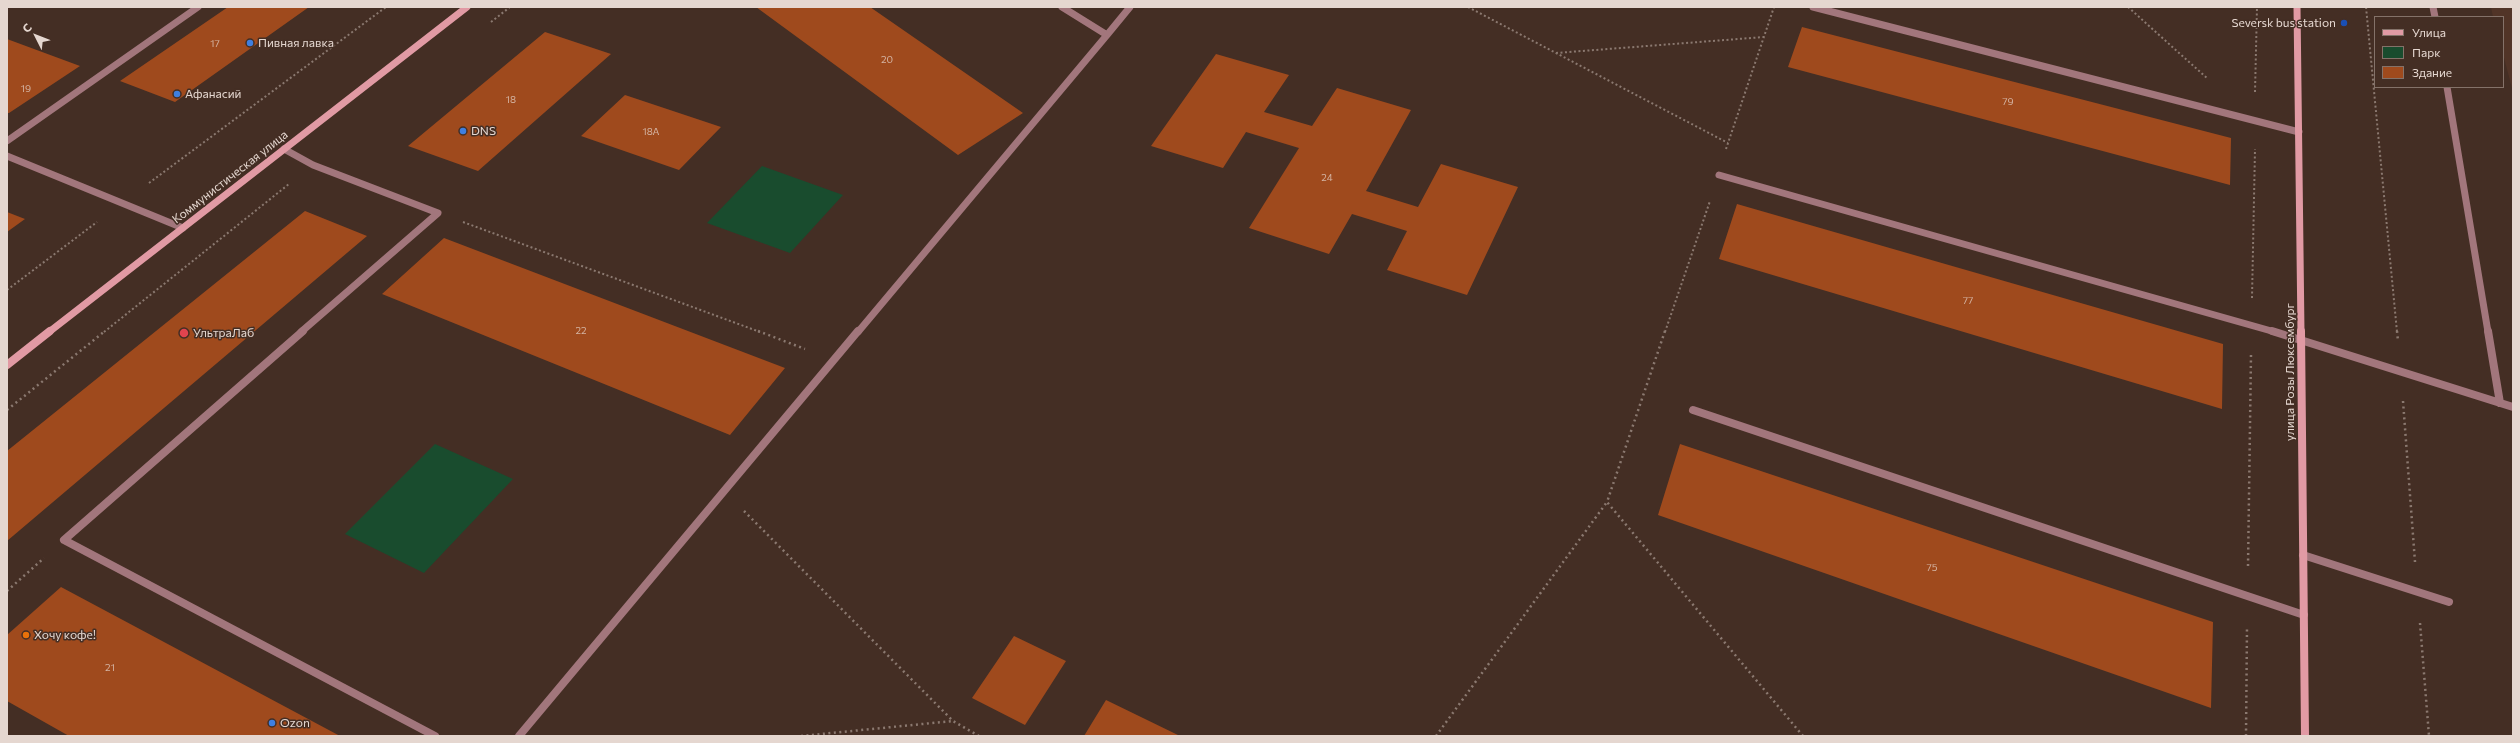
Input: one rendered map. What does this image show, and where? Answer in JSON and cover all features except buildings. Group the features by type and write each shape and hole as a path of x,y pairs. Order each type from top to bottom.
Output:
{"street":[{"name":"Коммунистическая улица","path":"7,365 467,7"},
{"name":"улица Розы Люксембург","path":"2297,7 2302,340 2305,736"}],"lane":[{"path":"7,141 198,7"},
{"path":"1062,7 1107,35"},
{"path":"519,736 1130,7"},
{"path":"1813,7 2299,132"},
{"path":"2447,88 2500,403"},
{"path":"284,149 313,165 438,213 64,540 435,736"},
{"path":"7,156 183,228"},
{"path":"1719,176 2302,340 2513,407"},
{"path":"1693,410 2304,615"},
{"path":"2303,555 2449,602"}],"path":[{"path":"7,290 386,7"},
{"path":"485,27 510,7"},
{"path":"1468,7 1728,143"},
{"path":"2128,7 2209,79"},
{"path":"2246,736 2257,7"},
{"path":"1555,53 1764,38"},
{"path":"7,410 313,165"},
{"path":"438,213 834,360"},
{"path":"724,491 953,721 979,736"},
{"path":"1436,736 1607,502"},
{"path":"7,591 64,540"},
{"path":"801,736 953,721"}],"shaded area":[{"path":"2491,7 2513,7 2513,92 2504,58 2504,16 2493,16"}],"green space":[{"path":"762,166 843,195 790,253 707,223"},
{"path":"435,444 513,479 424,573 345,534"}],"place":[{"name":"Seversk bus station","path":"2344,23"},
{"name":"Пивная лавка","path":"250,43"},
{"name":"Афанасий","path":"177,94"},
{"name":"DNS","path":"463,131"},
{"name":"УльтраЛаб","path":"184,333"},
{"name":"Хочу кофе!","path":"26,635"},
{"name":"Ozon","path":"272,723"}]}
